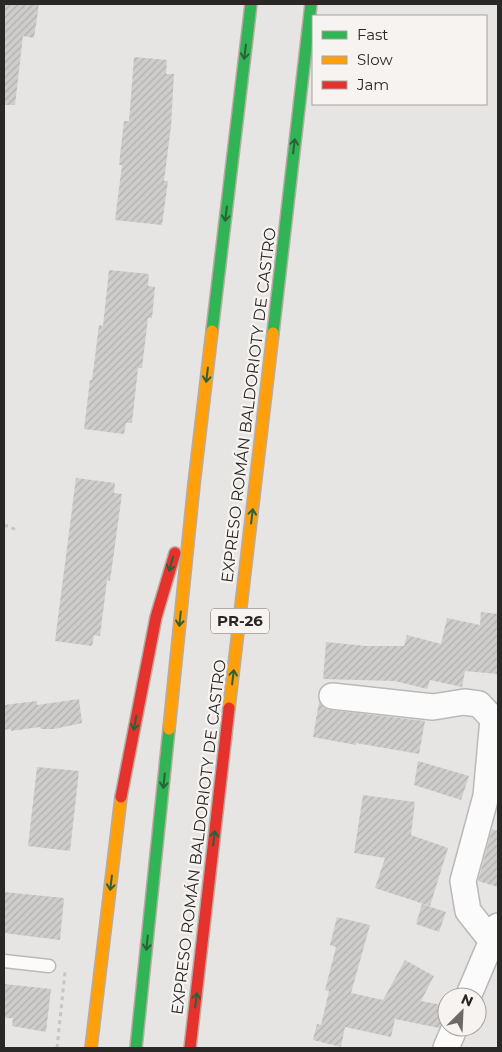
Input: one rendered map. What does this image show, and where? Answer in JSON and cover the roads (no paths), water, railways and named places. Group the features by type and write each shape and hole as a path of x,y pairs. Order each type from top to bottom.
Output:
{"highway":[{"path":"136,1048 194,484 251,4"},
{"name":"EXPRESO ROMÁN BALDORIOTY DE CASTRO","path":"190,1048 311,4"},
{"path":"91,1048 121,794 156,617 194,484"}],"street":[{"path":"332,696 433,707 464,702 479,704 493,720 486,796 463,881 468,911 496,936 473,987"}],"lane":[{"path":"4,961 48,966"}]}
